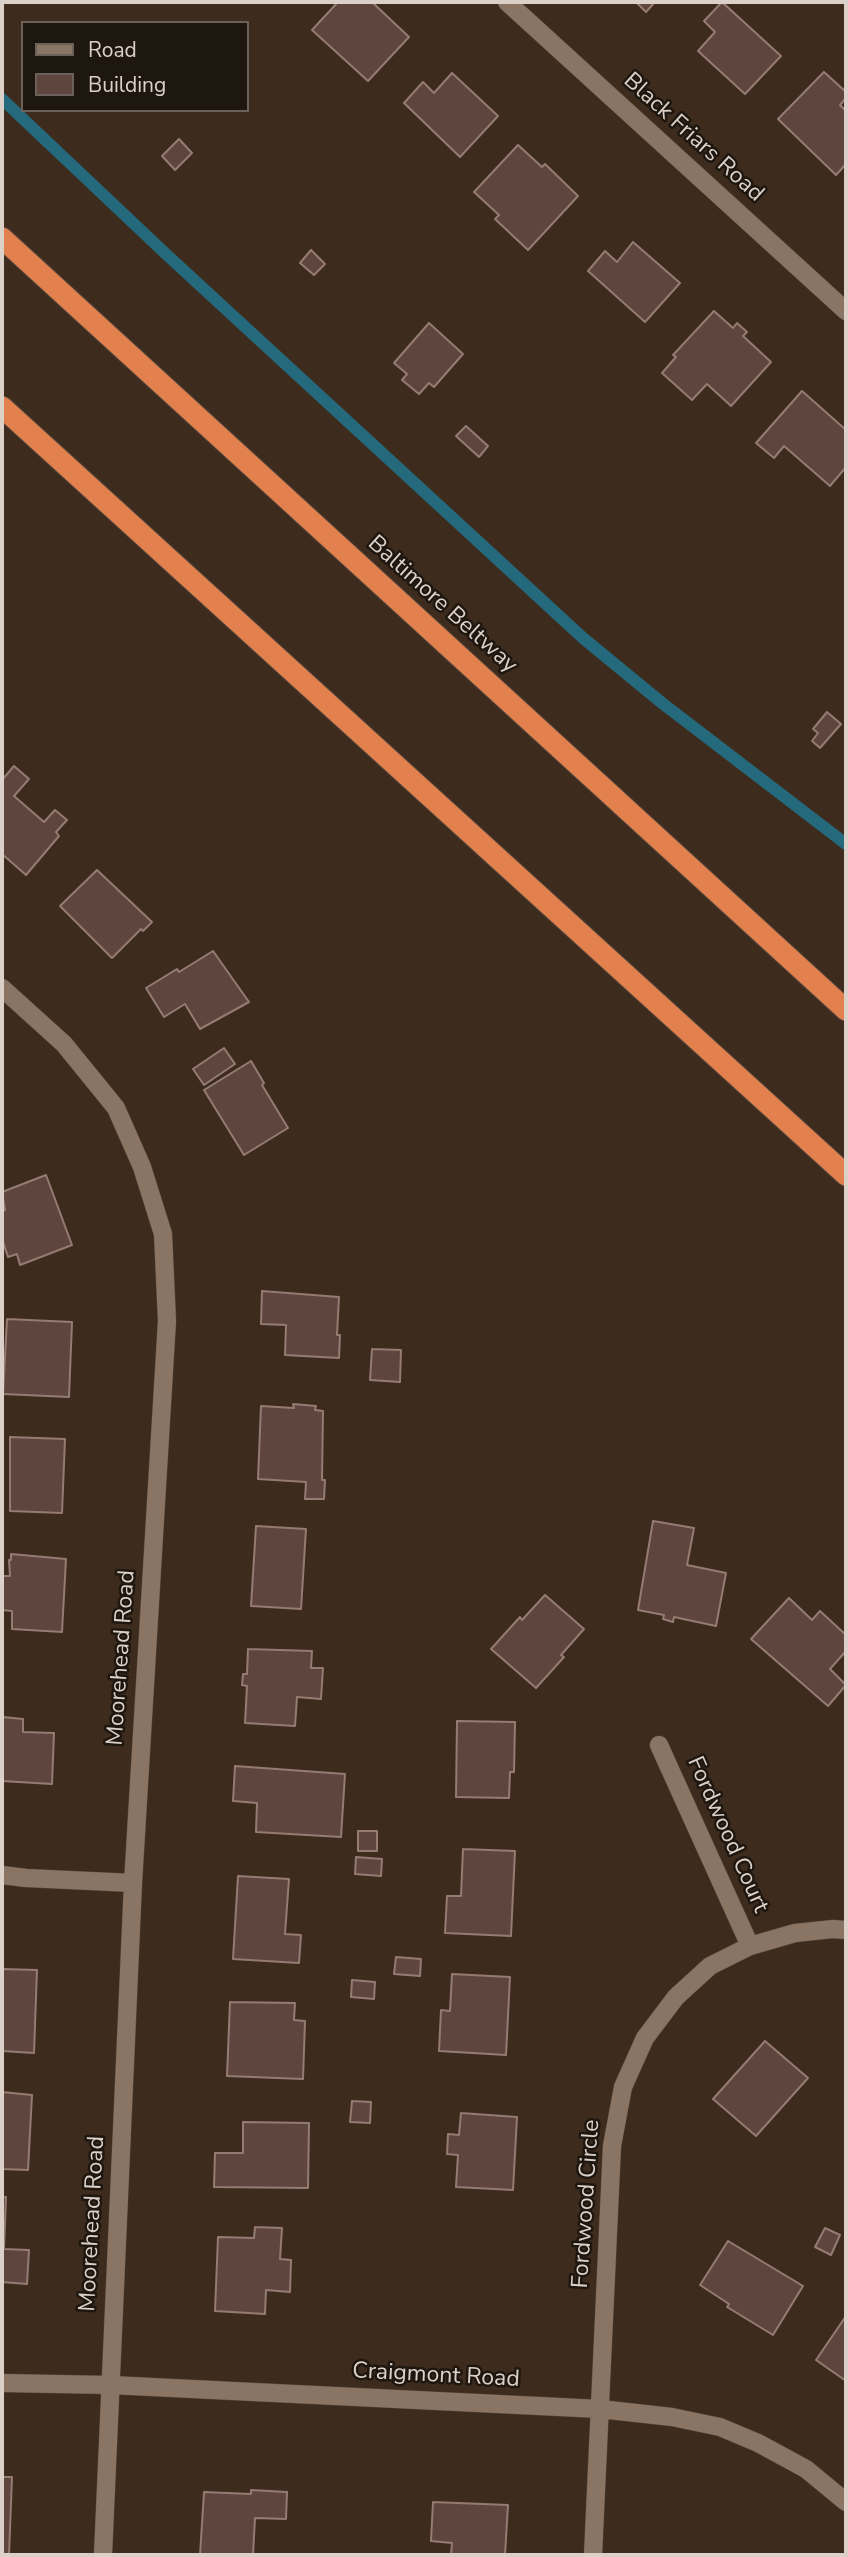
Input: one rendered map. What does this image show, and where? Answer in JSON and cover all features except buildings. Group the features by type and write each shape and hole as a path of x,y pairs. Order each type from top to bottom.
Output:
{"highway":[{"name":"Baltimore Beltway","path":"2,238 846,1010"},
{"path":"2,407 846,1175"}],"street":[{"name":"Black Friars Road","path":"507,2 846,311"},
{"name":"Moorehead Road","path":"2,988 64,1044 116,1108 142,1167 163,1234 167,1321 133,1883 103,2555"},
{"name":"Fordwood Court","path":"659,1745 750,1946"},
{"path":"2,1875 133,1883"},
{"name":"Fordwood Circle","path":"593,2555 612,2146 623,2087 645,2038 676,1997 710,1966 750,1946 795,1933 846,1930"},
{"name":"Craigmont Road","path":"2,2384 111,2385 600,2409 672,2417 720,2427 758,2442 806,2469 846,2502"}],"waterway":[{"path":"2,99 167,255 583,638 662,703 846,844"}]}
